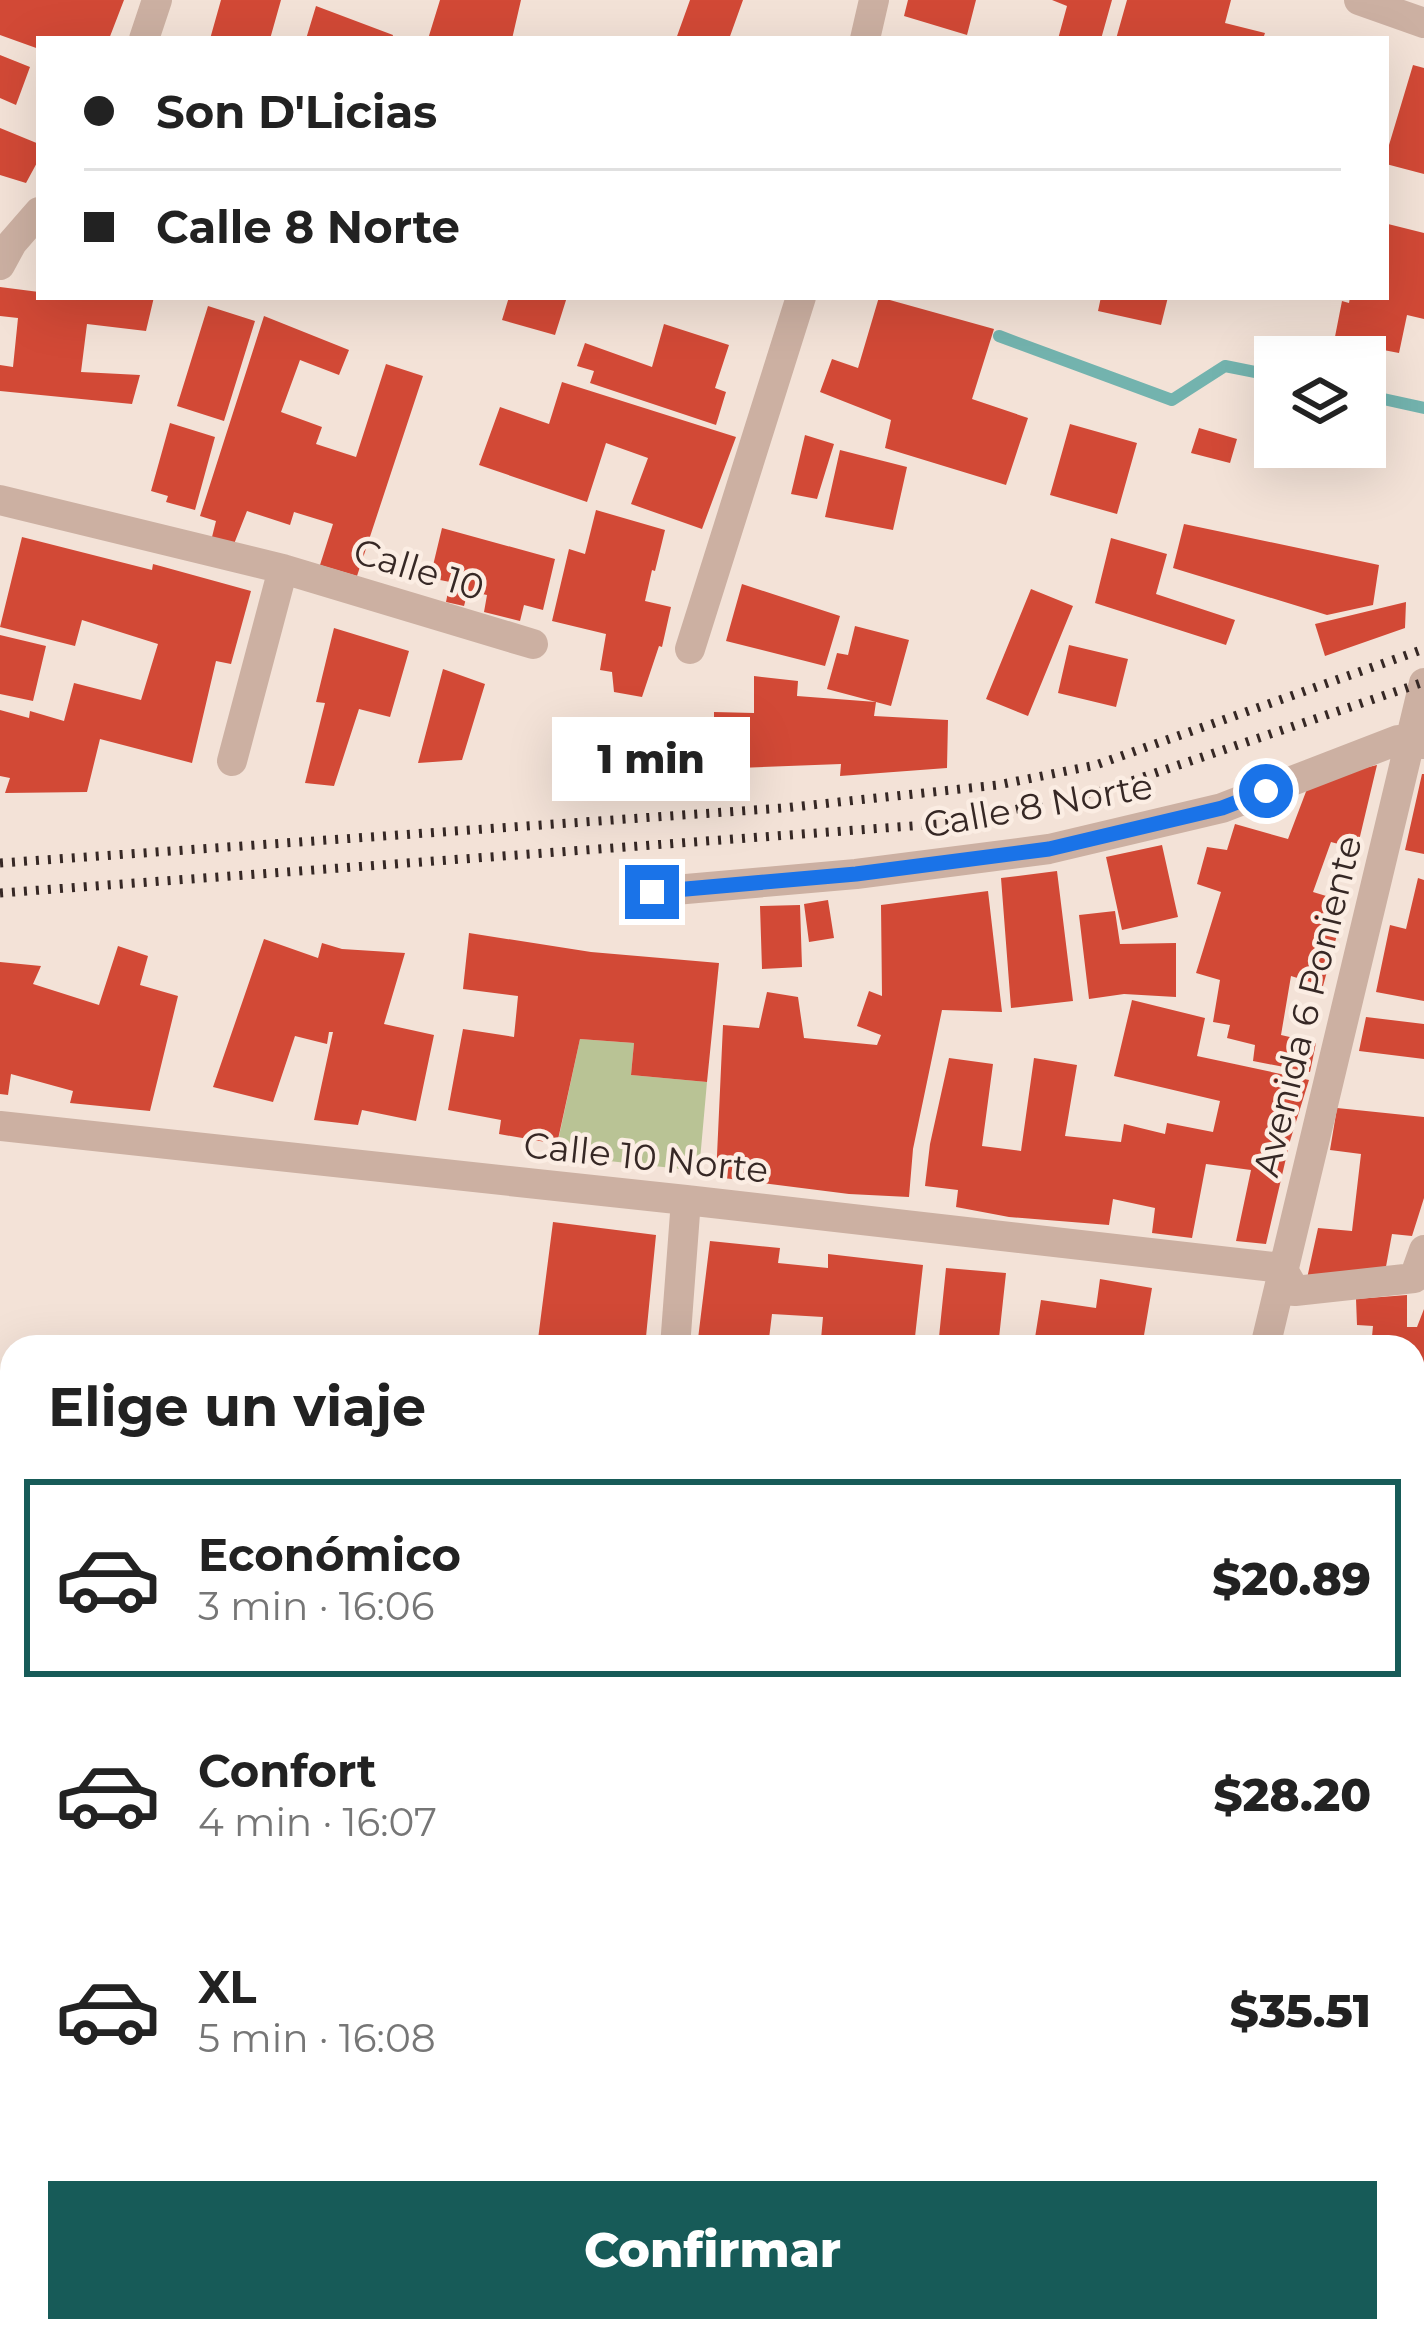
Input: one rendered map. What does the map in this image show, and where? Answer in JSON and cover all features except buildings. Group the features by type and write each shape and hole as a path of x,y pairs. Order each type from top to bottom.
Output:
{"street":[{"path":"146,36 157,0"},
{"path":"866,36 874,0"},
{"path":"1359,0 1424,23"},
{"path":"0,265 36,215"},
{"path":"690,649 800,300"},
{"name":"Calle 10","path":"0,500 283,569 533,644"},
{"path":"232,761 283,569"},
{"name":"Avenida 6 Poniente","path":"1268,1335 1418,742 1424,683"},
{"name":"Calle 8 Norte","path":"652,892 856,874 1049,849 1222,808 1398,740 1418,742"},
{"name":"Calle 10 Norte","path":"0,1126 1282,1268 1295,1291 1414,1278 1424,1250"},
{"path":"676,1335 686,1200"}],"green space":[{"path":"580,1039 634,1043 631,1075 707,1082 699,1171 555,1155"}],"waterway":[{"path":"999,336 1172,400 1225,366 1254,372"},
{"path":"1386,400 1424,408"}],"railway":[{"path":"0,863 783,808 998,785 1096,765 1424,649"},
{"path":"0,893 952,823 1102,791 1424,682"}],"route":[{"path":"652,892 856,874 1049,849 1222,808 1266,791"}]}
